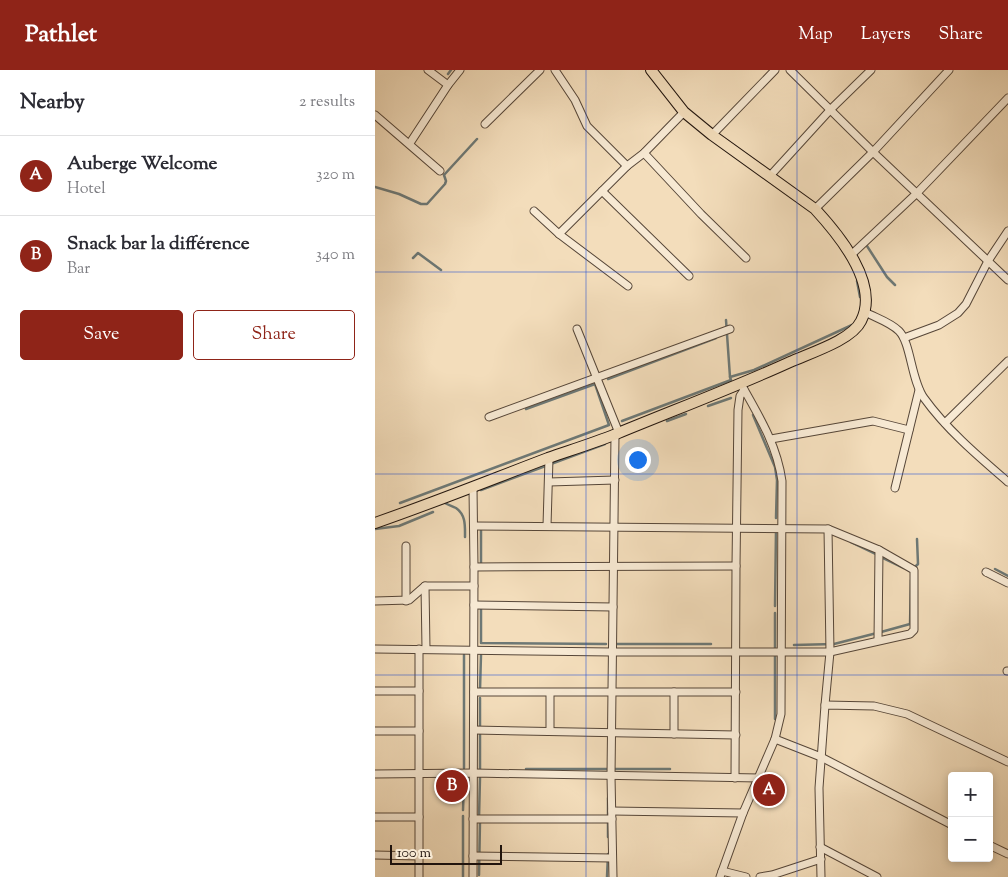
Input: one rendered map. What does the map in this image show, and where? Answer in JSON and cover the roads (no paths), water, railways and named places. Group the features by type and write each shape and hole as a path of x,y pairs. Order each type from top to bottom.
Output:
{"main road":[{"path":"375,522 473,488 743,387 845,336 860,324 865,312 866,299 863,285 859,271 839,236 815,209 712,135 684,112 651,70"}],"street":[{"path":"428,70 448,85"},
{"path":"410,143 460,70"},
{"path":"485,124 540,70"},
{"path":"555,70 575,100 587,126 627,166"},
{"path":"712,135 775,70"},
{"path":"790,70 1008,280"},
{"path":"769,177 831,109 871,70"},
{"path":"815,209 873,152 949,70"},
{"path":"851,255 917,193 1008,98"},
{"path":"559,234 684,112"},
{"path":"375,115 441,171"},
{"path":"644,153 701,214 746,258"},
{"path":"602,192 689,276"},
{"path":"534,212 559,234 628,286"},
{"path":"904,338 939,325 958,313 966,304 988,261 1008,231"},
{"path":"865,312 892,326 899,332 904,338 919,390 945,423 1008,482"},
{"path":"577,329 617,434 611,732 613,877"},
{"path":"489,418 730,329"},
{"path":"945,423 1008,361"},
{"path":"743,387 771,439 780,465 782,481 781,714 775,739 743,814 721,874 746,877"},
{"path":"735,778 738,410 743,387"},
{"path":"895,488 919,390"},
{"path":"771,439 873,421 909,430"},
{"path":"547,526 549,458"},
{"path":"549,482 615,480"},
{"path":"473,488 473,877"},
{"path":"375,649 831,652 913,633 915,573 912,568 879,550 828,529 474,526"},
{"path":"821,877 819,788 831,652 828,529"},
{"path":"405,546 406,601"},
{"path":"878,640 879,550"},
{"path":"474,567 736,566"},
{"path":"986,572 1008,584"},
{"path":"375,601 406,601 425,586 474,586"},
{"path":"419,877 419,691 425,586"},
{"path":"474,605 613,606"},
{"path":"375,691 419,691"},
{"path":"473,692 736,692"},
{"path":"674,692 674,734"},
{"path":"550,693 550,731"},
{"path":"825,705 874,706 907,714 1008,762"},
{"path":"474,730 735,735"},
{"path":"375,731 419,731"},
{"path":"775,739 821,757 948,823"},
{"path":"375,774 474,773 759,778"},
{"path":"612,811 743,814"},
{"path":"375,817 419,817"},
{"path":"473,819 612,819"},
{"path":"820,847 877,877"},
{"path":"993,847 1008,854"},
{"path":"375,855 419,856"},
{"path":"473,856 613,858"},
{"path":"759,877 772,876 821,859"}],"waterway":[{"path":"448,74 451,70"},
{"path":"375,187 399,194 421,204 427,204 445,184 444,175 477,139"},
{"path":"867,246 887,277 895,285"},
{"path":"413,258 418,253 441,270"},
{"path":"857,281 860,297"},
{"path":"726,320 730,377"},
{"path":"622,421 731,380 730,377 754,370 852,325"},
{"path":"608,379 716,338"},
{"path":"526,409 595,384"},
{"path":"400,503 609,425 595,384"},
{"path":"708,406 731,398"},
{"path":"667,421 686,414"},
{"path":"753,415 775,467 777,480 776,518"},
{"path":"481,490 605,444"},
{"path":"445,503 456,508 462,514 465,537"},
{"path":"375,529 399,526 433,512"},
{"path":"481,528 481,563"},
{"path":"775,606 776,530"},
{"path":"916,566 918,564 917,539"},
{"path":"851,542 876,554"},
{"path":"881,557 904,568"},
{"path":"995,569 1008,576"},
{"path":"881,632 910,624 911,580"},
{"path":"481,607 481,643 606,644"},
{"path":"775,613 775,648"},
{"path":"794,645 834,644 877,633"},
{"path":"616,644 711,644"},
{"path":"775,654 775,719"},
{"path":"464,655 464,768"},
{"path":"480,690 481,655"},
{"path":"480,698 480,769"},
{"path":"526,769 607,769"},
{"path":"612,769 670,769"},
{"path":"479,818 480,778"},
{"path":"463,810 464,781"},
{"path":"608,798 608,837"},
{"path":"463,816 463,877"},
{"path":"479,875 480,821"},
{"path":"607,877 608,854"}],"place":[{"name":"Snack bar la différence","path":"452,786"},
{"name":"Auberge Welcome","path":"769,790"}]}
